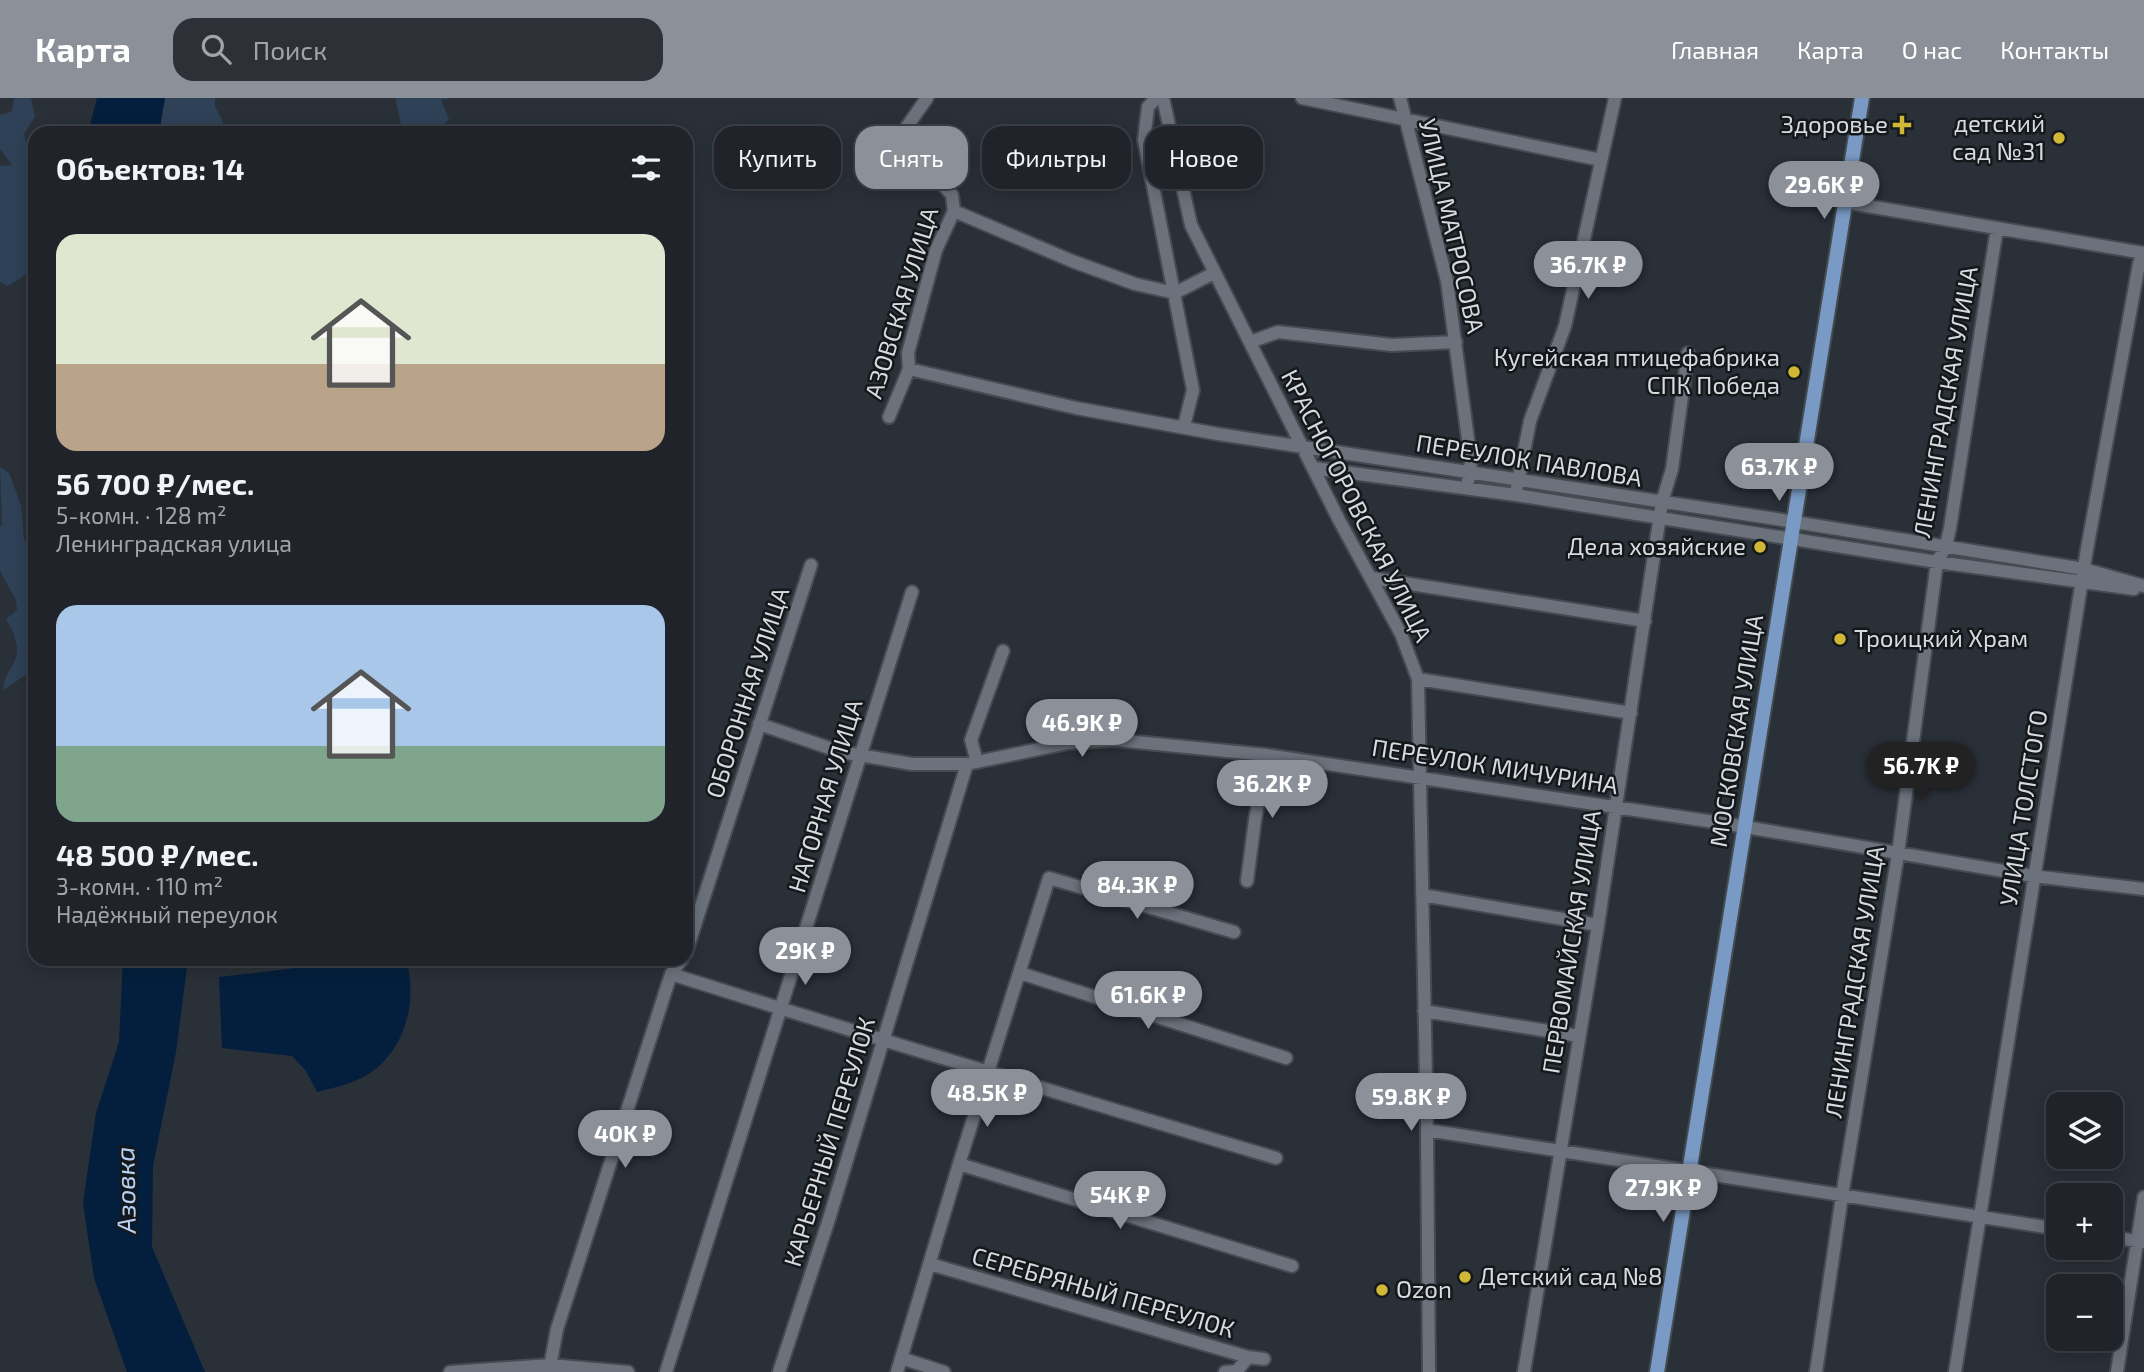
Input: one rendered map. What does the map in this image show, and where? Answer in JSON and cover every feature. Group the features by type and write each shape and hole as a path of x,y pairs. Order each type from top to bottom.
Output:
{"main road":[{"name":"МОСКОВСКАЯ УЛИЦА","path":"1657,1372 1862,98"}],"street":[{"name":"АЗОВСКАЯ УЛИЦА","path":"889,417 909,369 908,353 936,250 954,211 952,195 909,146 906,128 928,98"},
{"path":"1156,98 1148,107 1144,140 1193,390 1185,426"},
{"name":"КРАСНОГОРОВСКАЯ УЛИЦА","path":"1163,98 1191,225 1401,634 1418,679 1429,1372"},
{"path":"1302,98 1601,160"},
{"name":"УЛИЦА МАТРОСОВА","path":"1400,98 1447,281 1471,463 1466,488"},
{"path":"1516,495 1530,422 1565,326 1615,98"},
{"path":"1844,202 2143,253"},
{"path":"954,211 1135,284 1175,293 1214,273"},
{"name":"ЛЕНИНГРАДСКАЯ УЛИЦА","path":"1816,1372 1898,854 1937,562 1946,546 1997,228"},
{"name":"УЛИЦА ТОЛСТОГО","path":"1955,1372 2084,569 2143,253"},
{"path":"1250,342 1279,332 1392,345 1456,342"},
{"name":"ПЕРВОМАЙСКАЯ УЛИЦА","path":"1524,1372 1598,925 1662,502 1672,469 1688,353"},
{"name":"ПЕРЕУЛОК ПАВЛОВА","path":"909,369 1076,408 1303,447 2084,569 2144,588"},
{"name":"ПЕРЕУЛОК ПАВЛОВА","path":"1314,468 1516,495 1937,562 2083,583 2144,588"},
{"name":"ОБОРОННАЯ УЛИЦА","path":"693,931 811,565"},
{"path":"1372,579 1644,621"},
{"name":"НАГОРНАЯ УЛИЦА","path":"666,1372 912,592"},
{"name":"КАРЬЕРНЫЙ ПЕРЕУЛОК","path":"779,1372 972,763 971,740 1003,651"},
{"path":"1418,679 1631,713"},
{"name":"ПЕРЕУЛОК МИЧУРИНА","path":"759,724 841,752 912,764 972,763 1068,744 1116,740 1267,755 1615,806 2034,876 2144,889"},
{"path":"1247,881 1267,755"},
{"path":"897,1372 1049,878 1234,932"},
{"path":"1422,895 1598,925"},
{"path":"550,1369 557,1329 671,974 677,966"},
{"path":"1020,973 1286,1058"},
{"path":"671,974 883,1041 1276,1158"},
{"path":"1424,1011 1579,1036"},
{"path":"1427,1130 2046,1227"},
{"path":"959,1164 1292,1266"},
{"path":"2117,1372 2140,1241 2144,1197"},
{"name":"СЕРЕБРЯНЫЙ ПЕРЕУЛОК","path":"930,1264 1248,1357 1264,1359"},
{"path":"1225,1372 1237,1370 1248,1357"},
{"path":"901,1358 944,1372"},
{"path":"450,1372 550,1369 628,1372"}],"shaded area":[{"path":"14,98 31,98 35,117 24,134 28,151 28,272 7,286 0,282 0,166 12,165 0,149 0,115 12,111"},
{"path":"165,98 215,98 215,106 225,126 160,126"},
{"path":"395,98 451,98 441,100 449,119 444,126 401,126"},
{"path":"0,467 9,473 21,505 24,539 28,546 28,673 4,690 5,680 17,652 12,630 6,619 17,610 16,600 0,571"}],"water":[{"path":"97,98 165,98 160,126 90,126"},
{"name":"Азовка","path":"123,966 187,966 176,1052 153,1166 152,1247 205,1372 127,1372 94,1278 83,1203 96,1113 119,1042"},
{"path":"408,966 410,1003 403,1032 388,1057 377,1068 341,1086 317,1092 306,1071 292,1056 222,1048 219,977 297,968"}],"place":[{"name":"Здоровье","path":"1902,125"},
{"name":"детский сад №31","path":"2059,138"},
{"name":"Кугейская птицефабрика СПК Победа","path":"1794,372"},
{"name":"Дела хозяйские","path":"1760,547"},
{"name":"Троицкий Храм","path":"1840,639"},
{"name":"Детский сад №8","path":"1465,1277"},
{"name":"Ozon","path":"1382,1290"}]}
